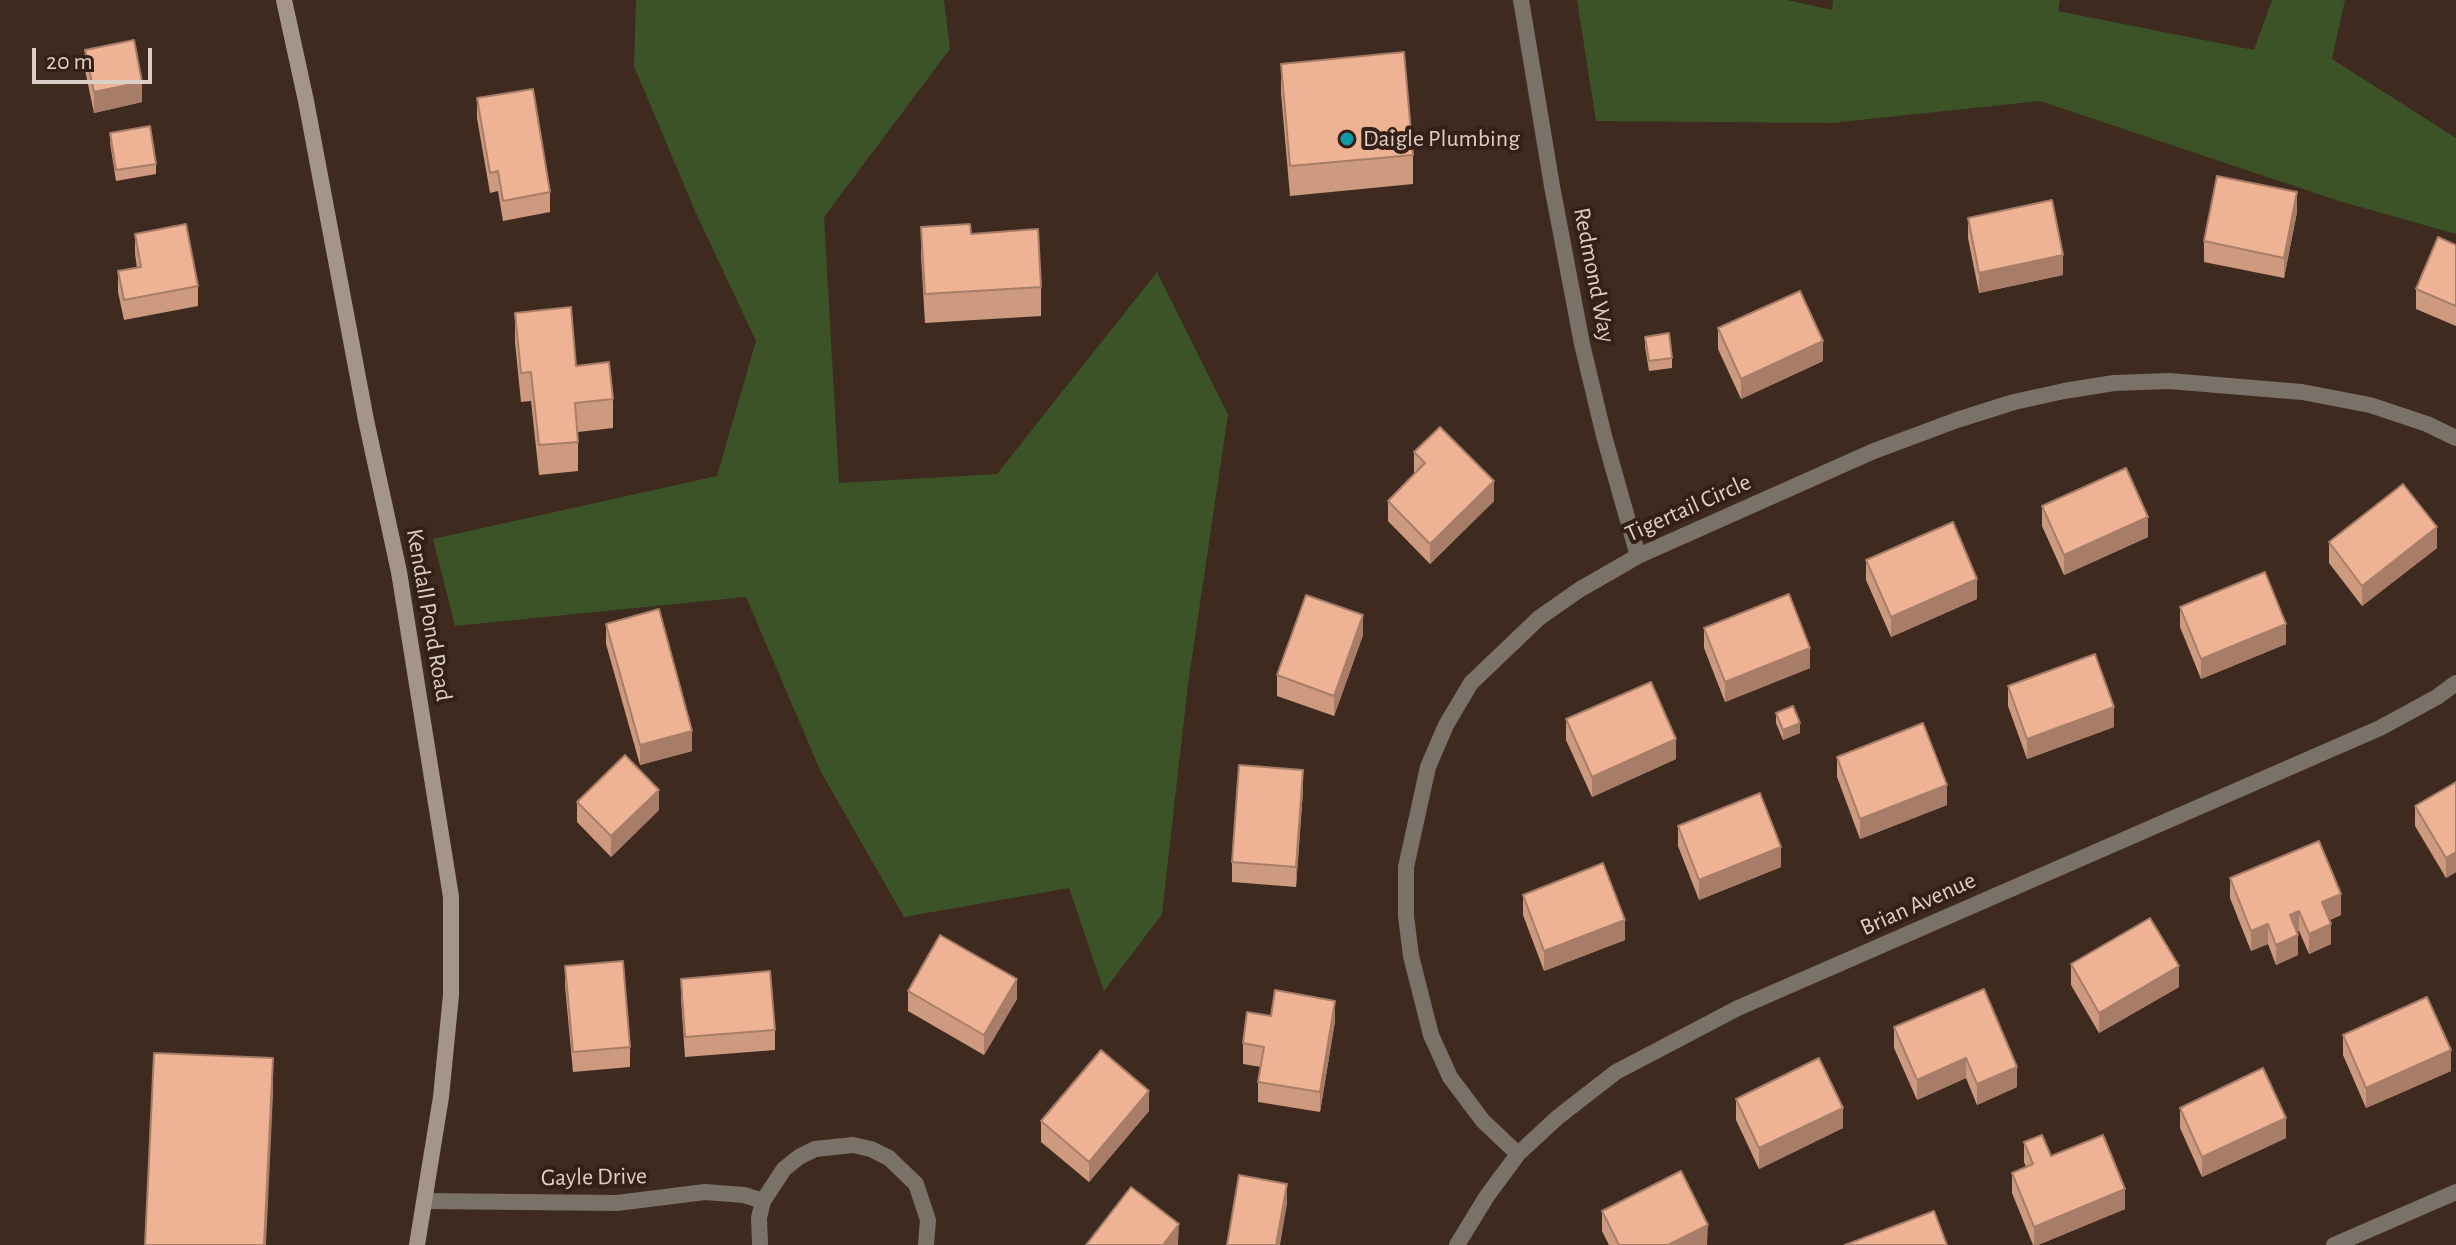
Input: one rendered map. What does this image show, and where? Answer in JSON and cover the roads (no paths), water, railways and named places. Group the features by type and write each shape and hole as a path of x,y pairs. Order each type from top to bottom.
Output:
{"street":[{"name":"Kendall Pond Road","path":"284,0 399,572 451,897 451,995 441,1097 417,1245"},
{"name":"Redmond Way","path":"1521,0 1582,344 1638,556"},
{"name":"Tigertail Circle","path":"1518,1154 1483,1121 1450,1077 1431,1035 1411,956 1406,916 1406,867 1428,767 1446,725 1471,683 1539,618 1579,590 1638,556 1874,451 2014,402 2114,383 2169,381 2302,392 2370,405 2427,424 2456,438"},
{"name":"Brian Avenue","path":"1457,1245 1518,1154 1558,1117 1616,1072 1738,1008 2380,728 2456,683"},
{"path":"760,1245 759,1218 763,1201 784,1169 807,1153 834,1145 871,1149 889,1158 916,1184 928,1220 926,1245"},
{"name":"Gayle Drive","path":"425,1201 617,1203 705,1192 744,1195 763,1201"},
{"path":"2334,1245 2456,1192"}],"place":[{"name":"Daigle Plumbing","path":"1347,139"}]}
